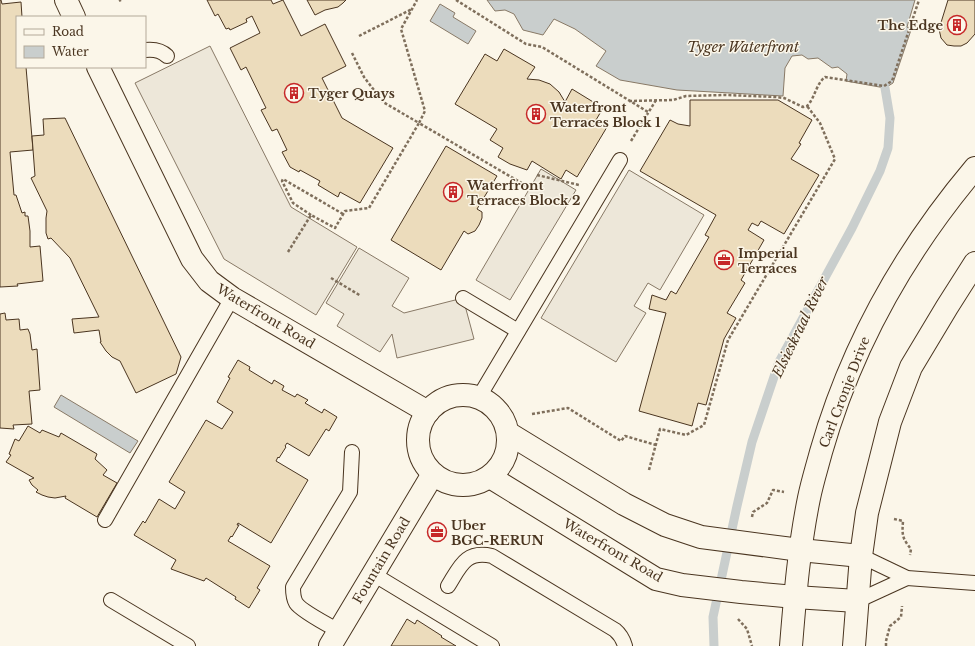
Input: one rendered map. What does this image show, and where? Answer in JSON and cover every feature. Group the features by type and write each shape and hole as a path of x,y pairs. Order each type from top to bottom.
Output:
{"street":[{"path":"66,0 74,16"},
{"name":"Waterfront Road","path":"103,69 192,258 209,281 232,298 428,412"},
{"name":"Carl Cronje Drive","path":"791,646 800,550 809,497 836,407 853,364 893,283 931,224 975,168"},
{"path":"854,646 861,556 867,513 890,422 911,367 975,263"},
{"path":"460,395 479,398 487,401 494,407 503,418 508,433 508,447 504,461 496,472 490,477 471,485 457,485 444,481 433,474 421,457 417,437 421,423 428,412 438,402 452,396 460,395"},
{"path":"508,433 624,504 665,525 701,537 800,550 861,556"},
{"name":"Fountain Road","path":"335,639 433,474"},
{"name":"Waterfront Road","path":"490,477 656,578 682,586 795,597 857,601"}],"lane":[{"path":"146,50 157,50 163,52 167,56"},
{"path":"479,398 620,160"},
{"path":"105,520 232,298"},
{"path":"463,298 518,331"},
{"path":"335,639 297,604 293,596 293,587 350,492 352,452"},
{"path":"448,586 465,560 478,554 492,556 615,630 621,635 625,646"},
{"path":"861,556 907,578 975,583"},
{"path":"373,574 492,646"},
{"path":"857,601 907,578"},
{"path":"111,600 188,646"}],"path":[{"path":"343,214 283,179 282,182 293,203 335,228 345,211 369,208 425,111 400,29 417,0"},
{"path":"456,0 526,44 542,47 648,112"},
{"path":"807,106 810,103 821,80 825,77 884,86 892,81 919,0"},
{"path":"359,36 412,9"},
{"path":"352,53 364,77 383,102 530,188"},
{"path":"629,101 673,100 686,96 726,95 784,98 803,106 807,106 820,123 835,159 728,340 704,425 686,435 660,429 649,470"},
{"path":"620,160 656,100"},
{"path":"537,175 579,185"},
{"path":"288,252 311,215"},
{"path":"331,278 361,296"},
{"path":"532,414 568,408 621,441 625,436 656,445"}],"shaded area":[{"path":"210,46 291,207 357,247 316,315 224,259 135,83"},
{"path":"541,169 576,190 510,300 476,280"},
{"path":"629,170 704,215 660,290 648,283 634,306 646,313 616,362 541,318"},
{"path":"359,248 409,278 392,306 404,313 463,298 474,339 397,358 392,334 380,352 337,326 344,314 326,303"}],"water":[{"name":"Tyger Waterfront","path":"487,0 915,0 907,27 911,30 893,83 885,88 846,81 847,74 838,67 832,68 818,58 808,59 802,55 792,56 785,68 783,96 677,90 620,80 596,66 606,51 575,29 554,19 543,35 523,30 514,14 505,10 495,11"},
{"path":"440,4 455,13 453,17 476,31 468,44 430,21"},
{"path":"61,395 138,441 130,453 54,407"}],"building":[{"path":"1,0 2,4 21,2 22,16 16,16 16,68 26,68 33,150 10,152 14,195 16,195 22,213 25,212 25,216 28,216 30,247 40,246 43,281 17,284 18,286 0,287"},
{"name":"Tyger Quays","path":"207,0 271,0 273,4 283,0 301,36 325,24 346,66 322,78 342,118 393,148 360,203 340,192 338,197 318,185 320,181 300,170 299,172 290,167 282,152 287,150 277,129 272,131 261,110 266,108 246,67 241,70 230,48 260,33 252,16 246,19 247,22 230,30 229,28 226,29 218,14 215,16"},
{"path":"307,0 346,0 338,7 325,10 315,15"},
{"name":"The Edge","path":"948,0 975,0 975,34 967,43 961,46 947,45 941,38 939,29"},
{"name":"Waterfront Terraces Block 1","path":"504,49 535,67 527,79 539,80 550,84 559,92 565,102 572,89 603,108 596,120 607,127 577,177 566,170 561,179 532,161 527,170 510,164 498,157 503,148 490,140 497,129 455,104 485,54 497,61"},
{"name":"Imperial Terraces","path":"690,100 778,100 812,120 799,143 801,144 791,159 819,175 784,234 761,221 758,226 752,223 748,230 764,240 741,280 745,283 727,313 736,318 724,339 706,405 698,403 692,426 639,411 666,313 649,309 652,295 666,300 671,291 676,294 709,237 705,235 716,215 640,171 670,120 678,124 690,126"},
{"path":"65,118 181,357 176,374 136,393 120,361 112,357 100,342 99,330 74,333 72,319 99,317 70,258 51,238 48,239 46,233 47,211 31,178 35,176 32,136 44,135 43,119"},
{"name":"Waterfront Terraces Block 2","path":"446,146 497,176 477,209 482,212 482,218 479,225 475,231 468,234 464,231 441,270 391,240"},
{"path":"5,313 6,320 19,319 20,330 28,329 32,350 37,349 40,390 29,391 32,424 13,425 14,429 0,428 0,314"},
{"path":"238,360 250,367 249,370 272,384 274,380 284,386 282,390 295,397 297,394 308,400 305,403 322,413 324,409 337,417 329,431 326,429 309,456 287,443 279,458 278,457 276,461 308,480 271,543 238,523 237,525 239,525 228,541 270,566 257,588 260,590 249,608 235,599 236,597 206,578 204,581 171,569 176,560 134,535 143,521 145,523 159,499 175,509 185,492 169,482 206,420 222,429 233,412 217,402 230,378 228,377"},
{"path":"28,426 40,433 42,430 59,437 61,433 97,454 95,459 107,470 103,475 117,483 97,517 65,498 66,496 55,498 36,492 38,490 29,480 34,478 6,462 11,455 9,454 15,439 19,441"},
{"path":"407,619 415,624 417,620 456,646 391,646"}],"waterway":[{"name":"Elsieskraal River","path":"714,646 713,617 752,442 779,362 852,228 880,171 888,148 890,118 885,88"}],"place":[{"name":"The Edge","path":"957,25"},
{"name":"Tyger Quays","path":"294,93"},
{"name":"Waterfront Terraces Block 1","path":"536,114"},
{"name":"Waterfront Terraces Block 2","path":"453,192"},
{"name":"Imperial Terraces","path":"724,260"},
{"name":"Uber BGC-RERUN","path":"437,532"}]}
